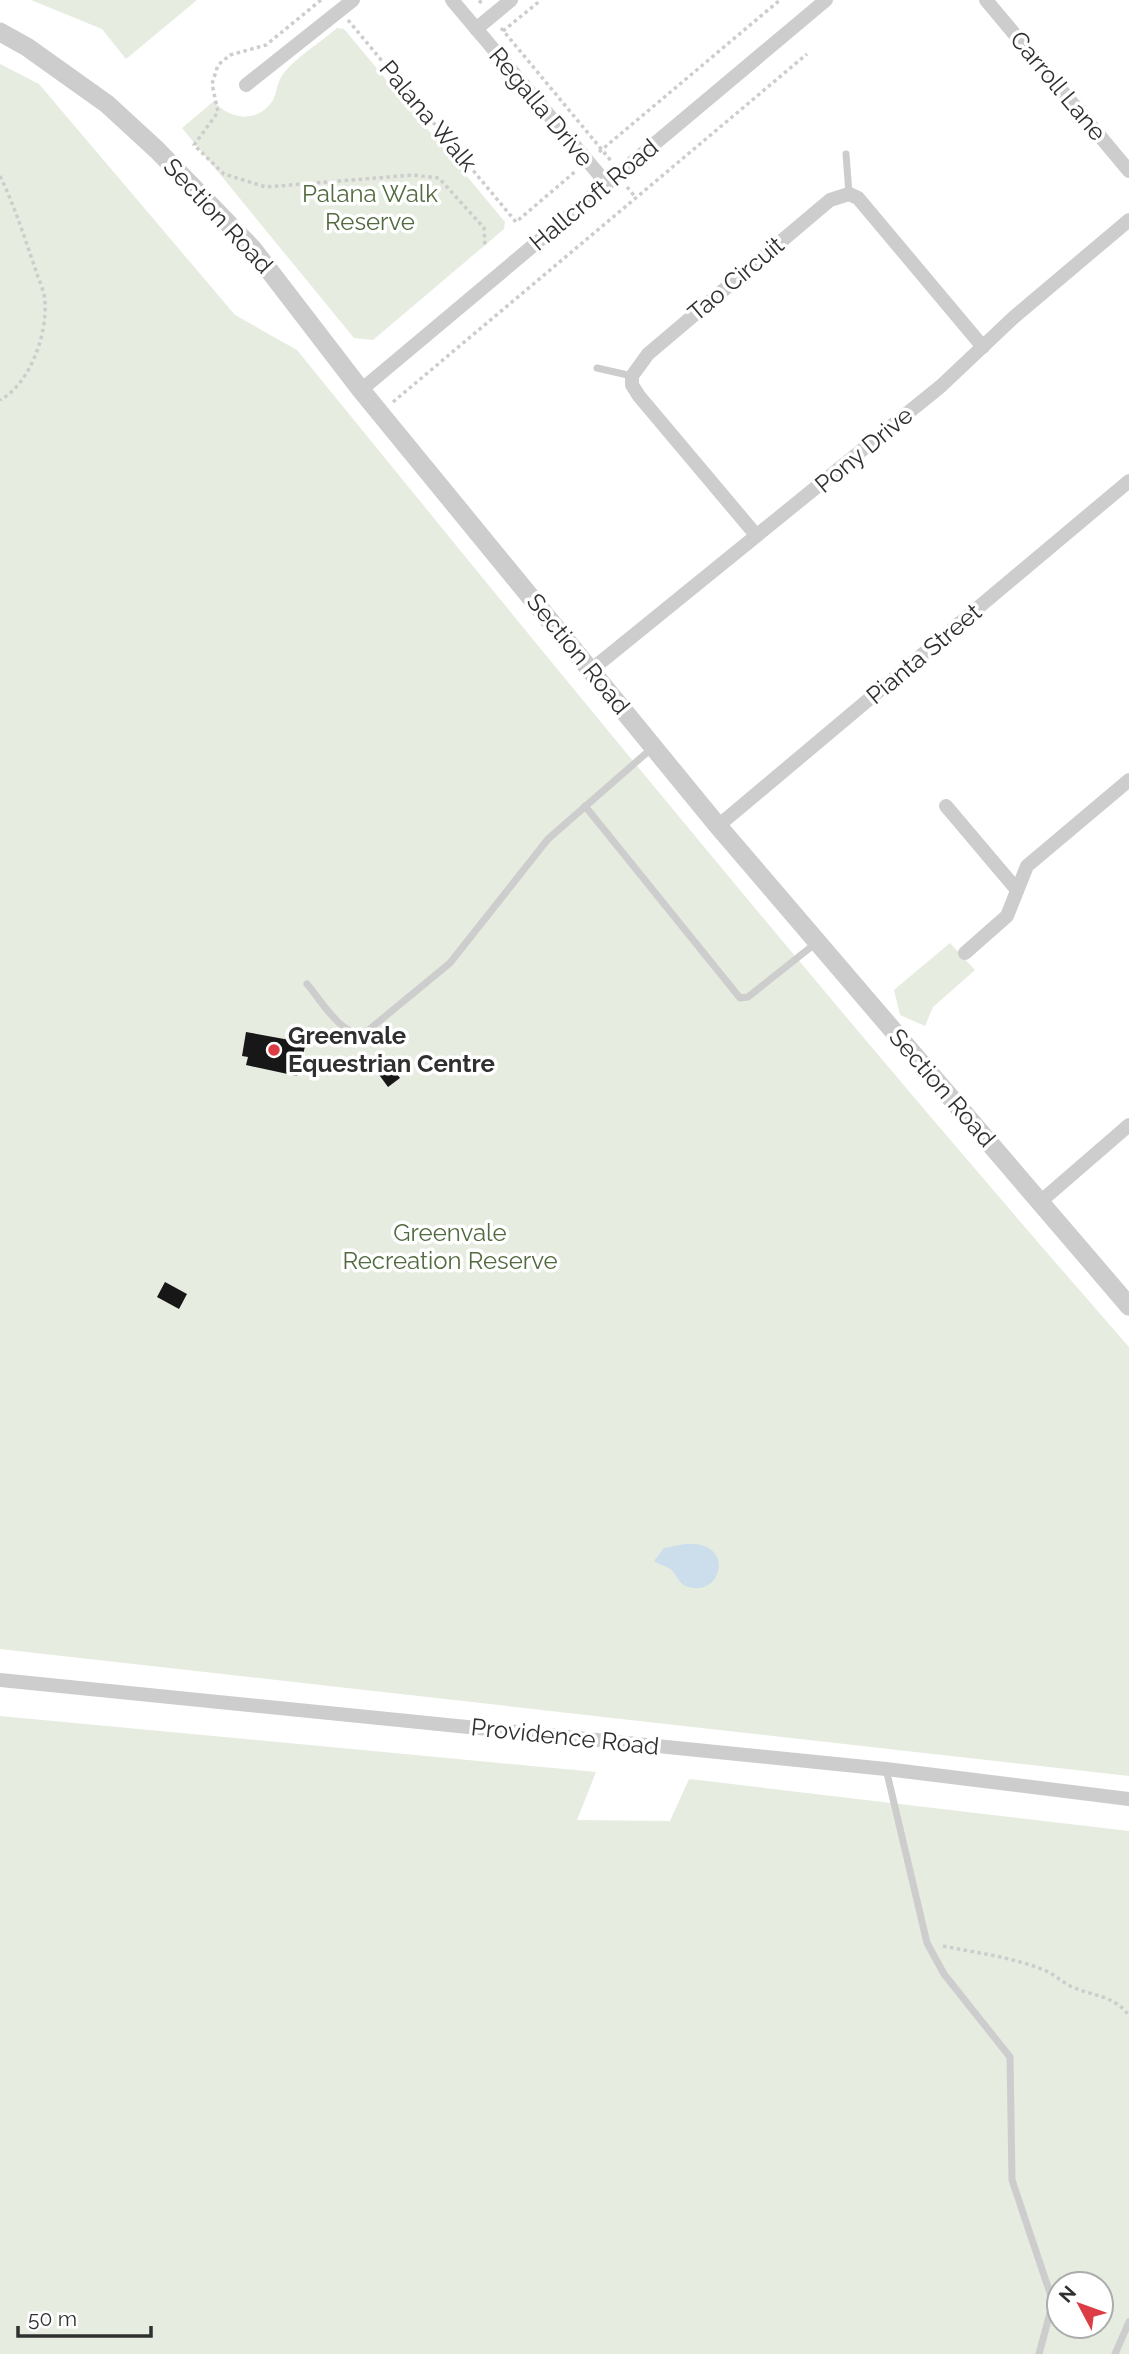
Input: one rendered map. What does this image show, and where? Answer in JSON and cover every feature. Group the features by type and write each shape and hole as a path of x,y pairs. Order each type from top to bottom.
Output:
{"street":[{"path":"246,85 353,0"},
{"name":"Regalla Drive","path":"452,0 607,184"},
{"name":"Regalla Drive","path":"476,29 511,0"},
{"name":"Hallcroft Road","path":"361,390 826,0"},
{"name":"Carroll Lane","path":"986,0 1129,171"},
{"name":"Section Road","path":"0,32 27,47 107,104 158,150 252,248 361,390 718,826 1129,1306"},
{"path":"849,194 865,206 984,347"},
{"name":"Tao Circuit","path":"632,376 648,354 830,200 849,194"},
{"name":"Pony Drive","path":"592,670 920,404 1129,220"},
{"path":"632,376 632,386 639,396 755,536"},
{"name":"Pianta Street","path":"718,826 1129,481"},
{"path":"965,953 1007,916 1027,866 1129,780"},
{"path":"946,806 1017,890"},
{"path":"1040,1202 1129,1125"},
{"name":"Providence Road","path":"0,1680 886,1769 1129,1799"}],"lane":[{"path":"846,155 849,194"},
{"path":"597,368 632,376"},
{"path":"307,984 342,1025 355,1034 365,1033 450,963 548,839 654,747"},
{"path":"585,806 740,998 748,997 817,943"},
{"path":"886,1769 927,1943 944,1974 1010,2057 1012,2180 1053,2302 1039,2354"},
{"path":"1115,2354 1129,2322"}],"path":[{"path":"321,0 266,45 230,55 218,65 212,84 218,112 194,145 224,174 266,187 413,175 439,178 484,228 485,247"},
{"path":"503,32 541,0"},
{"path":"587,162 780,0"},
{"path":"479,1 601,150"},
{"name":"Palana Walk","path":"340,11 516,222 587,162"},
{"path":"380,413 807,54"},
{"path":"0,176 14,205 46,301 42,330 32,366 7,397 0,400"},
{"path":"927,1943 1013,1959 1047,1971 1072,1987 1123,2007 1129,2016"}],"green space":[{"path":"31,0 197,0 126,59 102,29"},
{"name":"Palana Walk Reserve","path":"337,28 344,29 505,222 504,229 373,340 354,338 182,128 214,101 236,116 260,113 273,100 279,80 288,68"},
{"name":"Greenvale Recreation Reserve","path":"0,64 39,84 235,315 297,350 812,977 1129,1347 1129,1776 0,1649"},
{"path":"950,943 975,970 933,1007 925,1026 900,1015 894,990"},
{"path":"0,1716 596,1772 577,1820 670,1821 689,1779 1129,1831 1129,2354 0,2354"}],"water":[{"path":"685,1544 701,1545 712,1550 718,1558 719,1568 710,1584 701,1588 685,1586 669,1568 654,1561 664,1548"}],"building":[{"name":"Greenvale Equestrian Centre","path":"246,1032 306,1043 297,1076 246,1065 248,1057 242,1056"},
{"path":"383,1056 400,1078 388,1087 372,1065"},
{"path":"165,1282 187,1294 179,1309 157,1297"}],"place":[{"name":"Greenvale Equestrian Centre","path":"274,1050"}]}
